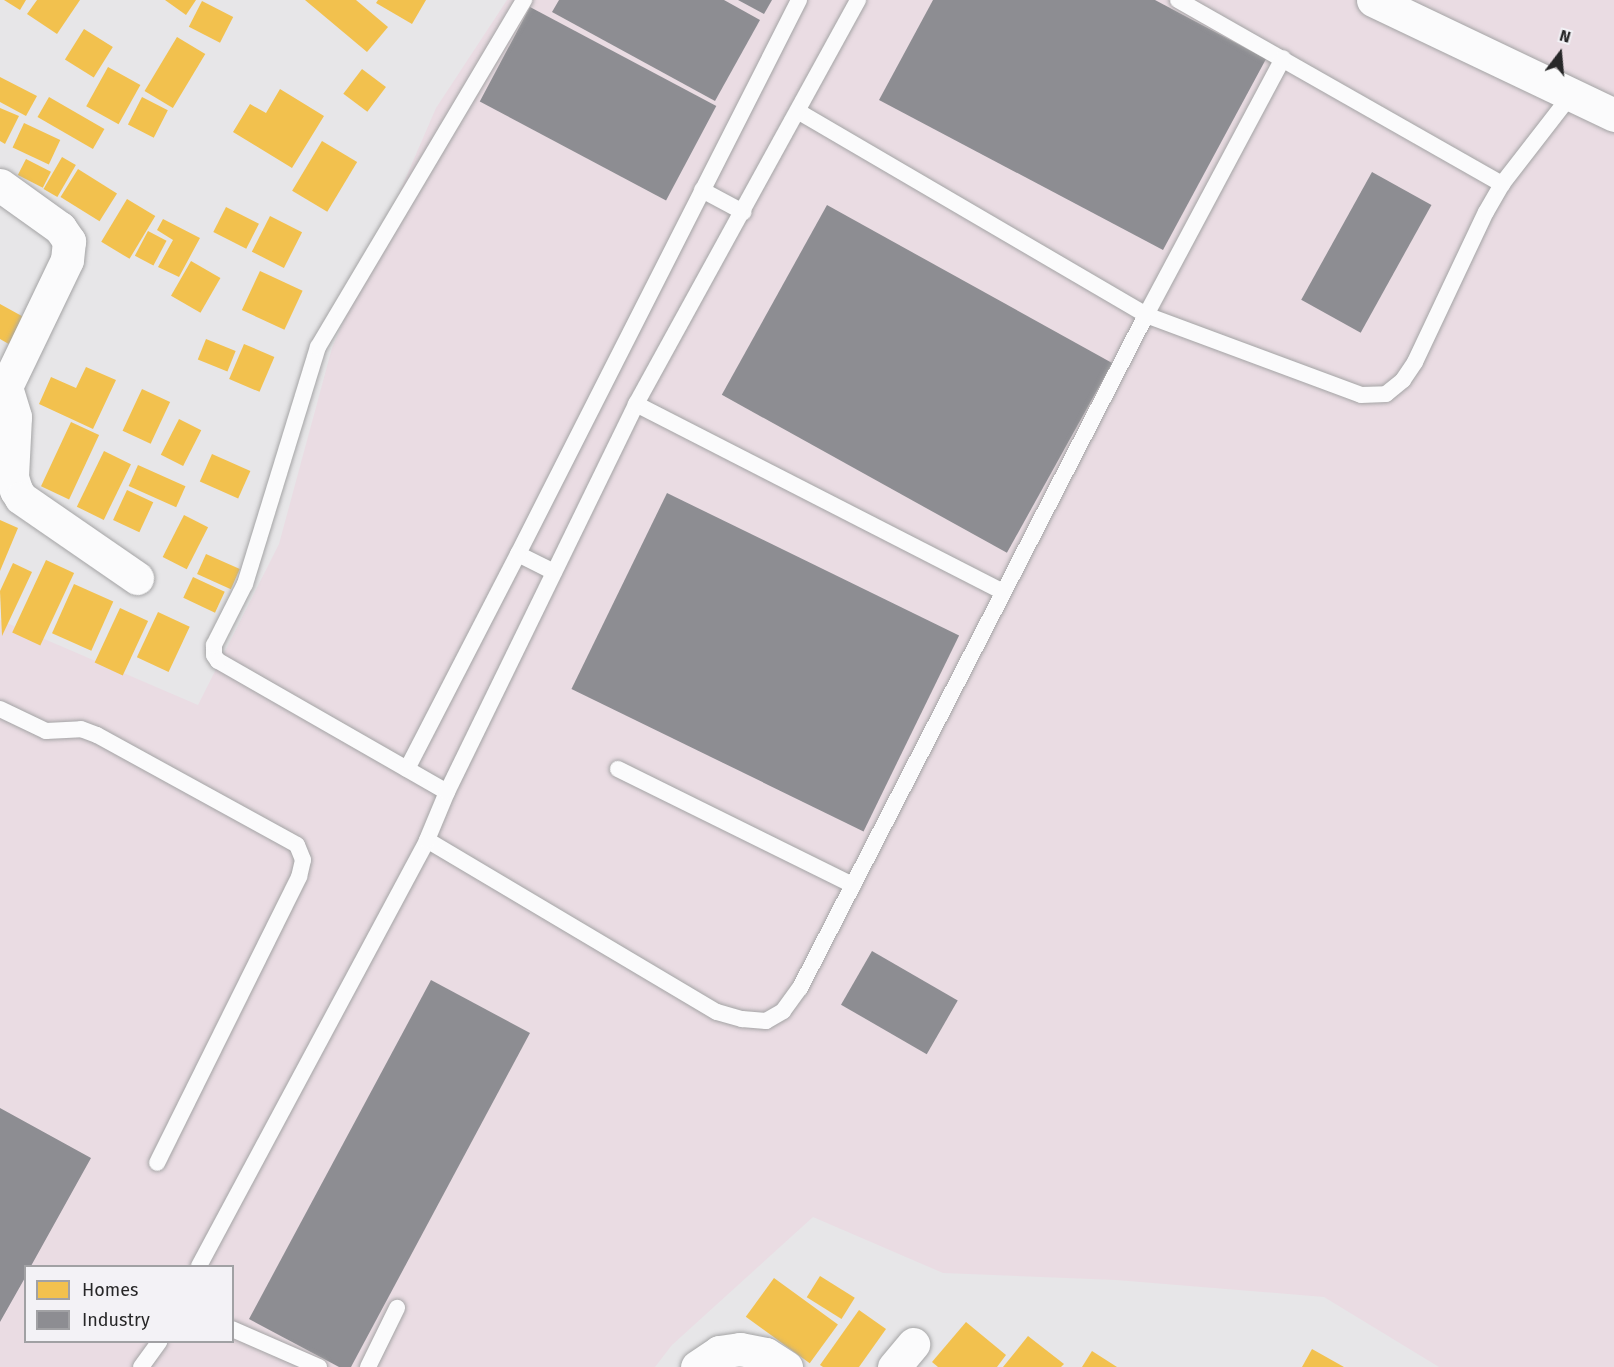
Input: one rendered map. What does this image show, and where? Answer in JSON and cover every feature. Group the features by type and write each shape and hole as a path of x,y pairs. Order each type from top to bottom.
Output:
{"street":[{"path":"1373,0 1614,115"},
{"path":"0,185 60,228 69,241 67,260 3,386 15,417 12,477 16,490 21,498 137,578"},
{"path":"697,1367 720,1352 740,1349 766,1354 786,1367"}],"lane":[{"path":"447,792 218,661 214,655 214,645 245,584 318,346 524,0"},
{"path":"407,769 799,0"},
{"path":"200,1265 427,840 447,792 636,404 799,112 858,0"},
{"path":"1178,0 1502,184"},
{"path":"427,840 717,1012 742,1019 766,1021 783,1011 800,988 1146,315 1283,58"},
{"path":"799,112 1146,315 1361,395 1386,394 1402,380 1415,362 1486,212 1502,184 1571,95"},
{"path":"702,190 743,212"},
{"path":"636,404 1003,592"},
{"path":"518,554 554,572"},
{"path":"0,709 46,731 81,729 98,735 297,845 303,860 298,877 157,1163"},
{"path":"618,769 853,885"},
{"path":"368,1367 397,1308"},
{"path":"234,1330 319,1367"},
{"path":"141,1367 158,1343"}],"shaded area":[{"path":"507,0 1614,0 1614,1367 1439,1367 1324,1297 1116,1280 943,1273 813,1217 672,1345 655,1367 0,1367 0,620 198,705 279,544 332,348 436,108"}],"building: Homes":[{"path":"4,0 26,0 20,10"},
{"path":"37,0 80,0 57,34 27,14"},
{"path":"165,0 196,0 186,15"},
{"path":"305,0 356,0 388,27 367,52"},
{"path":"378,0 426,0 412,24 376,3"},
{"path":"202,1 233,17 220,43 189,27"},
{"path":"84,29 113,47 94,78 65,60"},
{"path":"177,37 205,54 173,108 145,91"},
{"path":"108,67 140,85 119,124 86,106"},
{"path":"362,69 386,87 367,112 343,94"},
{"path":"0,77 37,96 26,116 0,102"},
{"path":"280,89 324,116 292,168 233,132 250,104 266,113"},
{"path":"49,97 104,129 93,149 38,117"},
{"path":"142,97 168,110 154,138 128,125"},
{"path":"0,108 19,116 5,144 0,141"},
{"path":"24,123 60,140 49,164 13,147"},
{"path":"322,141 357,162 327,212 292,191"},
{"path":"62,157 76,165 57,197 44,189"},
{"path":"26,159 51,172 43,188 18,175"},
{"path":"78,169 117,193 100,221 61,197"},
{"path":"127,199 155,216 130,259 101,242"},
{"path":"226,207 259,224 246,249 213,232"},
{"path":"270,216 302,232 284,268 252,252"},
{"path":"163,219 200,238 179,277 158,267 173,240 157,230"},
{"path":"148,231 167,241 153,266 135,256"},
{"path":"191,261 220,278 200,313 171,296"},
{"path":"260,271 303,291 284,330 242,310"},
{"path":"0,304 29,320 14,347 0,339"},
{"path":"206,339 236,351 227,371 198,359"},
{"path":"244,344 274,357 260,392 229,379"},
{"path":"86,367 116,380 93,429 39,404 51,377 76,388"},
{"path":"142,389 170,402 151,444 123,431"},
{"path":"179,419 201,430 183,466 161,455"},
{"path":"71,422 99,435 69,499 41,486"},
{"path":"104,451 131,464 104,520 77,507"},
{"path":"212,454 250,471 238,498 200,481"},
{"path":"138,465 186,486 176,507 129,486"},
{"path":"127,490 153,502 139,532 113,520"},
{"path":"184,515 208,527 187,569 163,557"},
{"path":"0,520 18,528 0,571"},
{"path":"206,554 240,569 231,589 197,574"},
{"path":"46,560 74,573 40,646 12,633"},
{"path":"13,563 32,572 2,636 0,591"},
{"path":"193,577 225,592 215,613 183,598"},
{"path":"74,584 113,601 91,651 52,633"},
{"path":"120,608 148,621 123,675 95,662"},
{"path":"158,612 190,627 169,672 137,657"},
{"path":"820,1276 855,1298 842,1319 807,1297"},
{"path":"774,1278 838,1324 810,1363 746,1317"},
{"path":"859,1310 886,1329 859,1367 823,1367 820,1365"},
{"path":"966,1322 1006,1355 997,1367 938,1367 932,1362"},
{"path":"1028,1336 1064,1364 1061,1367 1003,1367"},
{"path":"1312,1349 1344,1367 1302,1367"},
{"path":"1092,1351 1117,1367 1082,1367"}],"building: Industry":[{"path":"559,0 724,0 760,20 715,101 552,12"},
{"path":"738,0 772,0 764,14"},
{"path":"933,0 1155,0 1266,59 1163,250 879,100"},
{"path":"530,7 716,106 666,201 480,101"},
{"path":"1372,172 1431,205 1361,333 1301,300"},
{"path":"827,205 1112,363 1007,553 722,395"},
{"path":"667,493 959,635 864,831 571,689"},
{"path":"872,951 958,1000 927,1054 841,1005"},
{"path":"431,980 530,1033 351,1367 339,1367 249,1319"},
{"path":"0,1108 91,1158 32,1265 24,1265 24,1280 0,1322"}]}
